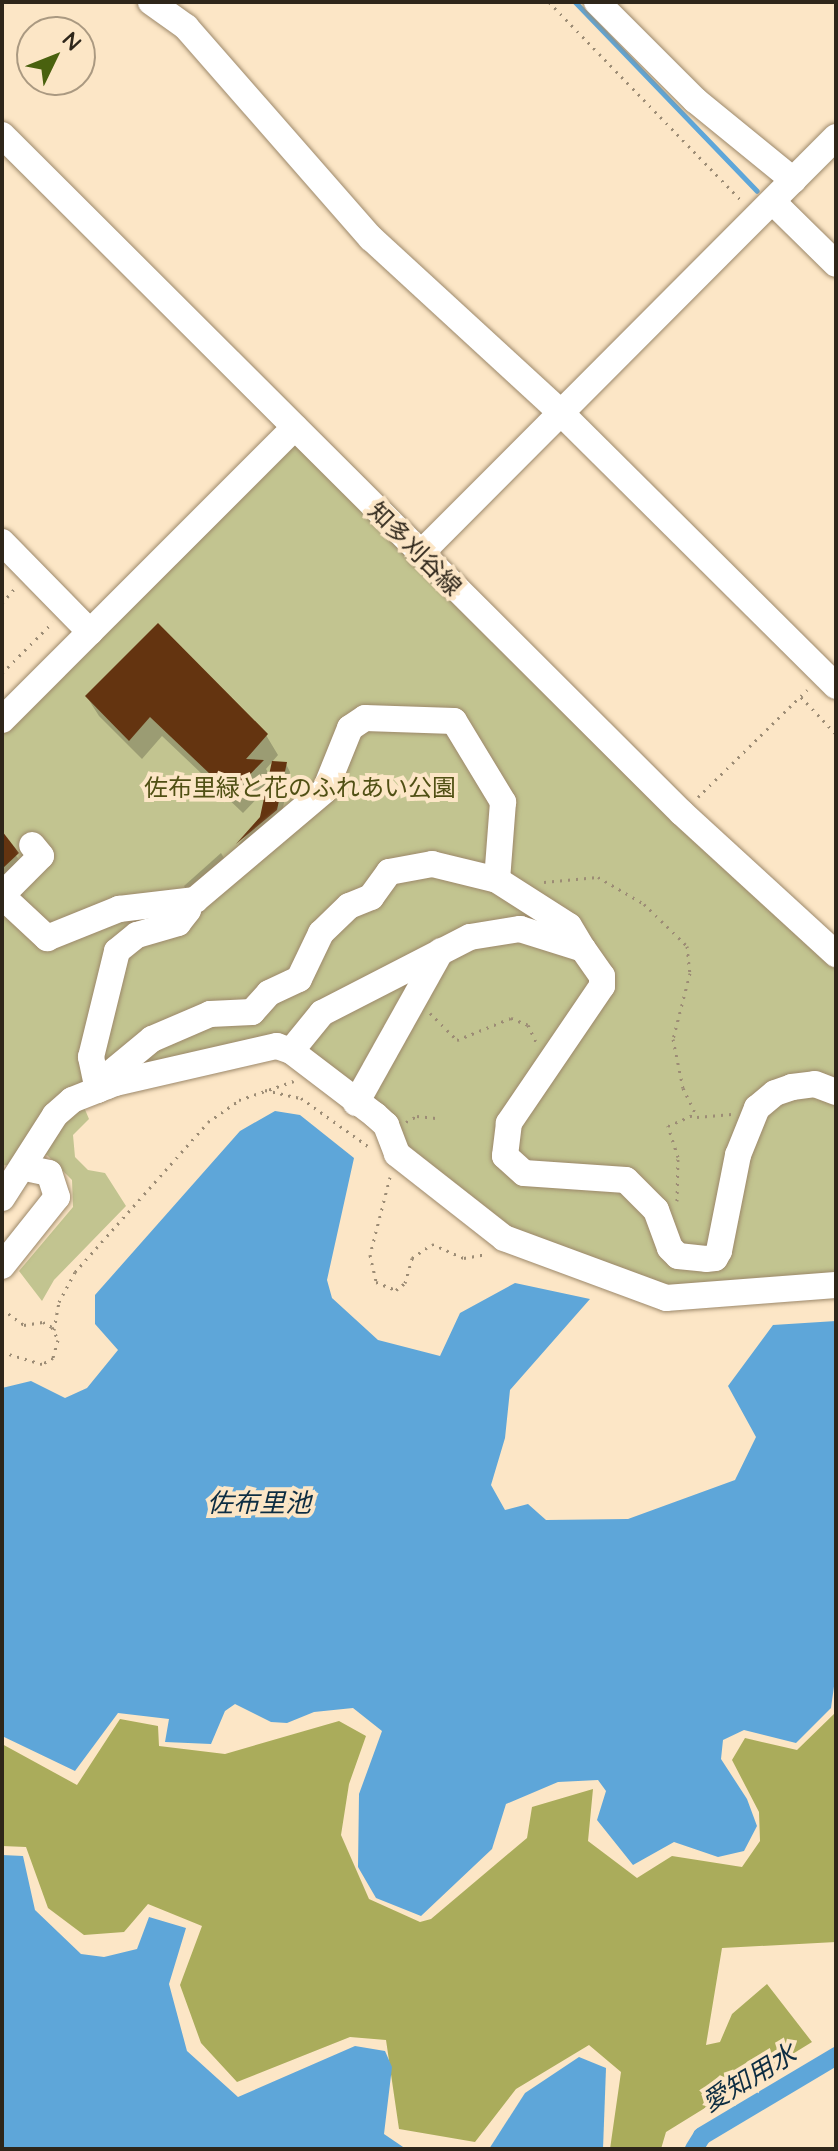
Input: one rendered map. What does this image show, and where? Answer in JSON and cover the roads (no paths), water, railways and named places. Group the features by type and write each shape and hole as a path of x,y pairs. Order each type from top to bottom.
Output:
{"street":[{"path":"151,2 186,27 371,238 561,413 830,680"},
{"path":"597,2 695,100 793,180"},
{"name":"知多刈谷線","path":"2,135 682,813 836,954"},
{"path":"420,554 836,137"},
{"path":"765,209 836,264"},
{"path":"2,720 295,427"},
{"path":"2,542 90,632"},
{"path":"32,845 41,856 2,896 47,938 119,909 186,903 216,884 325,790 350,728 365,718 454,721 505,810 497,880"},
{"path":"102,1088 106,1077 152,1039 210,1014 252,1012 269,993 299,979 321,933 349,906 371,897 389,872 432,864 497,880 569,926 602,976 602,986 509,1123 505,1156 524,1173 626,1180 656,1210 678,1256 715,1258 745,1134 757,1108 775,1093 815,1084 836,1092"},
{"path":"102,1088 91,1057 117,951 137,935 178,923 188,910 186,903"},
{"path":"291,1051 322,1013 470,937 520,929 583,949"},
{"path":"356,1103 441,951"},
{"path":"2,1198 26,1168 55,1115 72,1100 102,1088 277,1046 291,1051 386,1125 397,1154 478,1221 511,1240 666,1298 836,1285"},
{"path":"2,1266 57,1197 49,1173 26,1168"}],"water":[{"name":"佐布里池","path":"275,1111 300,1115 354,1158 327,1280 332,1298 378,1340 440,1356 460,1313 515,1283 590,1299 510,1390 505,1438 491,1485 505,1510 528,1504 546,1520 628,1519 735,1480 756,1437 728,1386 773,1325 836,1321 836,1672 831,1708 796,1743 744,1730 723,1740 721,1759 747,1799 757,1826 744,1851 718,1857 674,1842 633,1865 597,1820 606,1791 598,1780 558,1782 506,1804 492,1849 421,1916 376,1898 358,1867 359,1794 382,1731 353,1708 314,1712 287,1723 271,1722 235,1704 225,1711 211,1744 165,1742 169,1719 118,1713 75,1771 2,1736 2,1388 31,1381 65,1398 87,1388 118,1350 95,1324 95,1295 240,1131"},
{"path":"2,1855 23,1856 35,1910 81,1954 104,1957 137,1949 149,1917 186,1928 169,1984 187,2051 238,2097 355,2046 385,2051 392,2067 384,2134 406,2149 2,2149"},
{"path":"579,2057 606,2068 603,2149 489,2149 525,2093"}],"waterway":[{"path":"575,2 757,191"},
{"name":"愛知用水","path":"694,2149 702,2136 836,2056"}],"park label":[{"name":"佐布里緑と花のふれあい公園","path":"300,788"}]}
